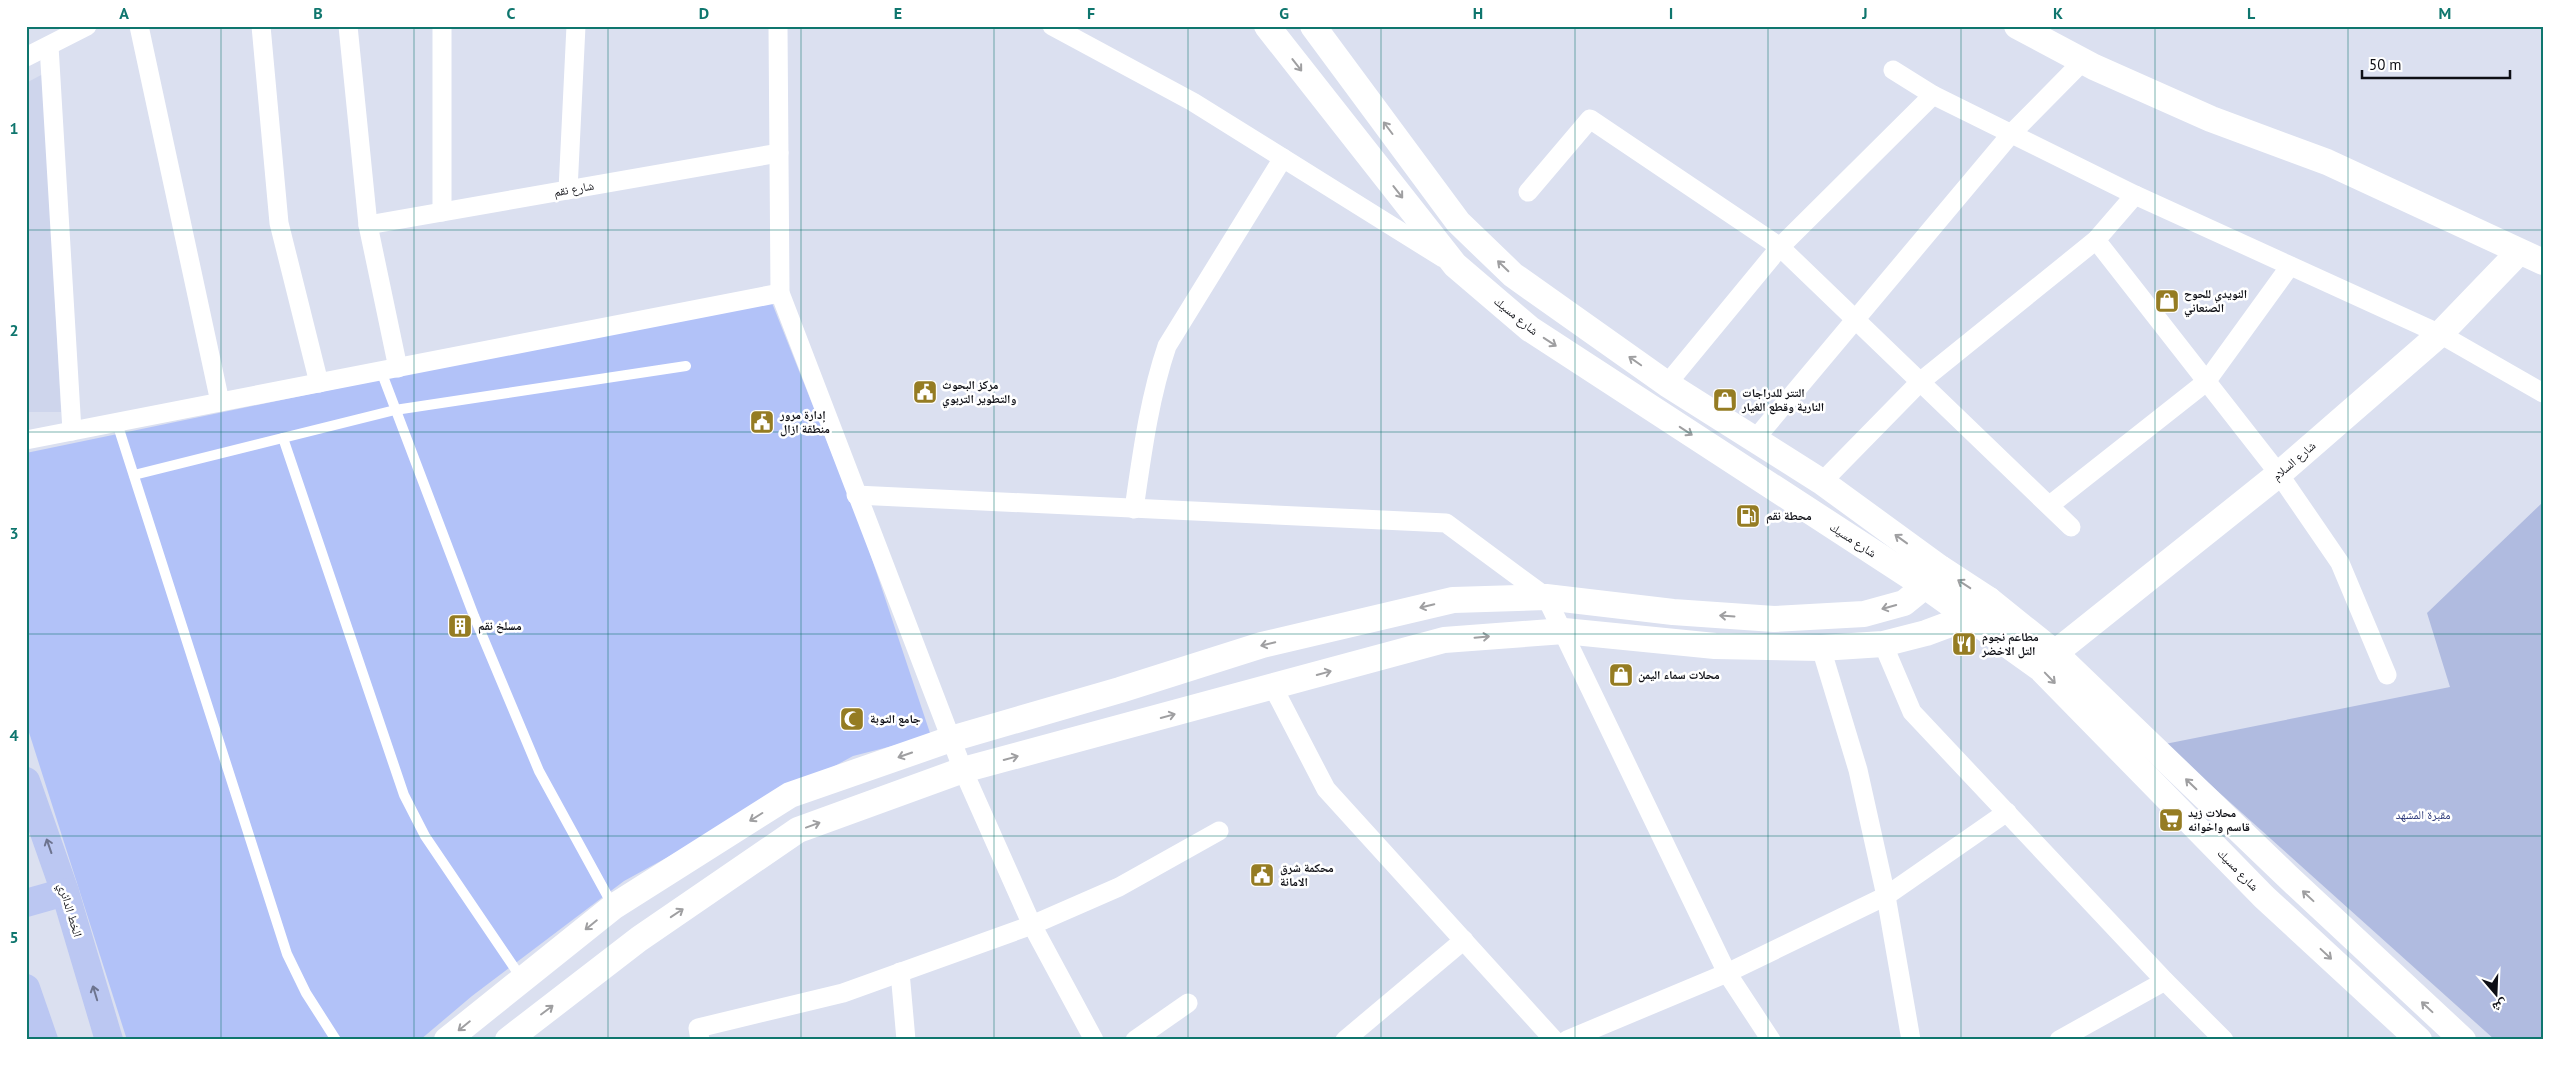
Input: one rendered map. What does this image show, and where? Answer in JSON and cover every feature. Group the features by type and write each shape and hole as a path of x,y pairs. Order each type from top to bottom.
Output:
{"main road":[{"name":"الخط الدائري","path":"26,781 65,892 109,1040"},
{"path":"26,903 65,892"},
{"path":"26,988 44,1040"}],"street":[{"path":"26,57 86,26"},
{"path":"139,26 220,402"},
{"path":"261,26 278,223 320,383"},
{"path":"348,26 368,225 389,370"},
{"path":"442,26 442,212"},
{"path":"568,190 576,26"},
{"path":"778,26 780,293 963,770 1032,925 1094,1040"},
{"path":"1052,26 1193,102 1455,265"},
{"name":"شارع مسيك","path":"1267,26 1455,265 1530,329 1932,577 1989,600 2055,653 2287,876 2463,1040"},
{"name":"شارع مسيك","path":"1313,26 1458,222 1513,275 1667,384 1756,438 1822,482 1932,577 1969,617 2041,669 2264,896 2420,1040"},
{"path":"2017,26 2083,61 2211,120 2327,162 2543,262"},
{"path":"49,46 72,431"},
{"path":"1756,438 2011,134 2083,61"},
{"path":"1893,70 1933,96 2135,195 2440,334 2543,393"},
{"path":"1667,384 1780,247 1933,96"},
{"path":"1528,192 1590,119 1780,247 2071,527"},
{"name":"شارع نقم","path":"368,225 779,153"},
{"path":"1134,509 1142,448 1155,385 1167,346 1283,158"},
{"path":"1822,482 1920,382 2096,240 2135,195"},
{"path":"2096,240 2279,474 2340,563 2387,675"},
{"name":"شارع السلام","path":"2055,653 2279,474 2440,334 2519,252"},
{"path":"2050,505 2206,382 2290,266"},
{"path":"26,440 780,293"},
{"path":"856,495 1446,523 1546,598 1564,631 1727,973 1771,1040"},
{"path":"447,1040 613,907 790,795 951,739 1120,690 1262,645 1454,600 1546,598 1673,612 1774,620 1864,614 1904,603 1932,577"},
{"path":"508,1040 639,939 798,830 963,770 1444,640 1564,631 1715,646 1821,648 1883,644 1926,633 1969,617 1989,600"},
{"path":"1883,644 1912,712 2165,981 2224,1040"},
{"path":"1821,648 1858,770 1886,896 1911,1040"},
{"path":"1273,687 1326,788 1554,1040"},
{"path":"1567,1040 1727,973 1886,896 2007,812"},
{"path":"700,1040 698,1028 843,993 1032,925 1119,887 1219,831"},
{"path":"1345,1040 1464,940"},
{"path":"900,972 906,1040"},
{"path":"2064,1039 2165,981"},
{"path":"1135,1040 1188,1003"}],"lane":[{"path":"134,475 395,410 686,366"},
{"path":"389,370 395,410 474,616 539,771 613,907"},
{"path":"118,423 287,954 306,993 336,1040"},
{"path":"283,438 404,795 425,836 522,980"}],"shaded area":[{"path":"43,74 61,412 26,412 26,83"}],"green space":[{"name":"مقبرة المشهد","path":"2543,502 2543,1040 2495,1040 2165,744 2450,687 2427,613"}],"building":[{"name":"مسلخ نقم","path":"772,303 862,529 931,736 853,756 624,881 472,996 420,1040 127,1040 26,723 26,453 368,382"}],"place":[{"name":"النويدي للحوح الصنعاني","path":"2167,301"},
{"name":"مركز البحوث والتطوير التربوي","path":"925,392"},
{"name":"التتر للدراجات النارية وقطع الغيار","path":"1725,400"},
{"name":"إدارة مرور منطقة ازال","path":"762,422"},
{"name":"محطة نقم","path":"1748,516"},
{"name":"مسلخ نقم","path":"460,626"},
{"name":"مطاعم نجوم التل الاخضر","path":"1964,644"},
{"name":"محلات سماء اليمن","path":"1621,675"},
{"name":"جامع التوبة","path":"852,719"},
{"name":"محلات زيد قاسم واخوانه","path":"2171,820"},
{"name":"محكمة شرق الامانة","path":"1262,875"}]}
